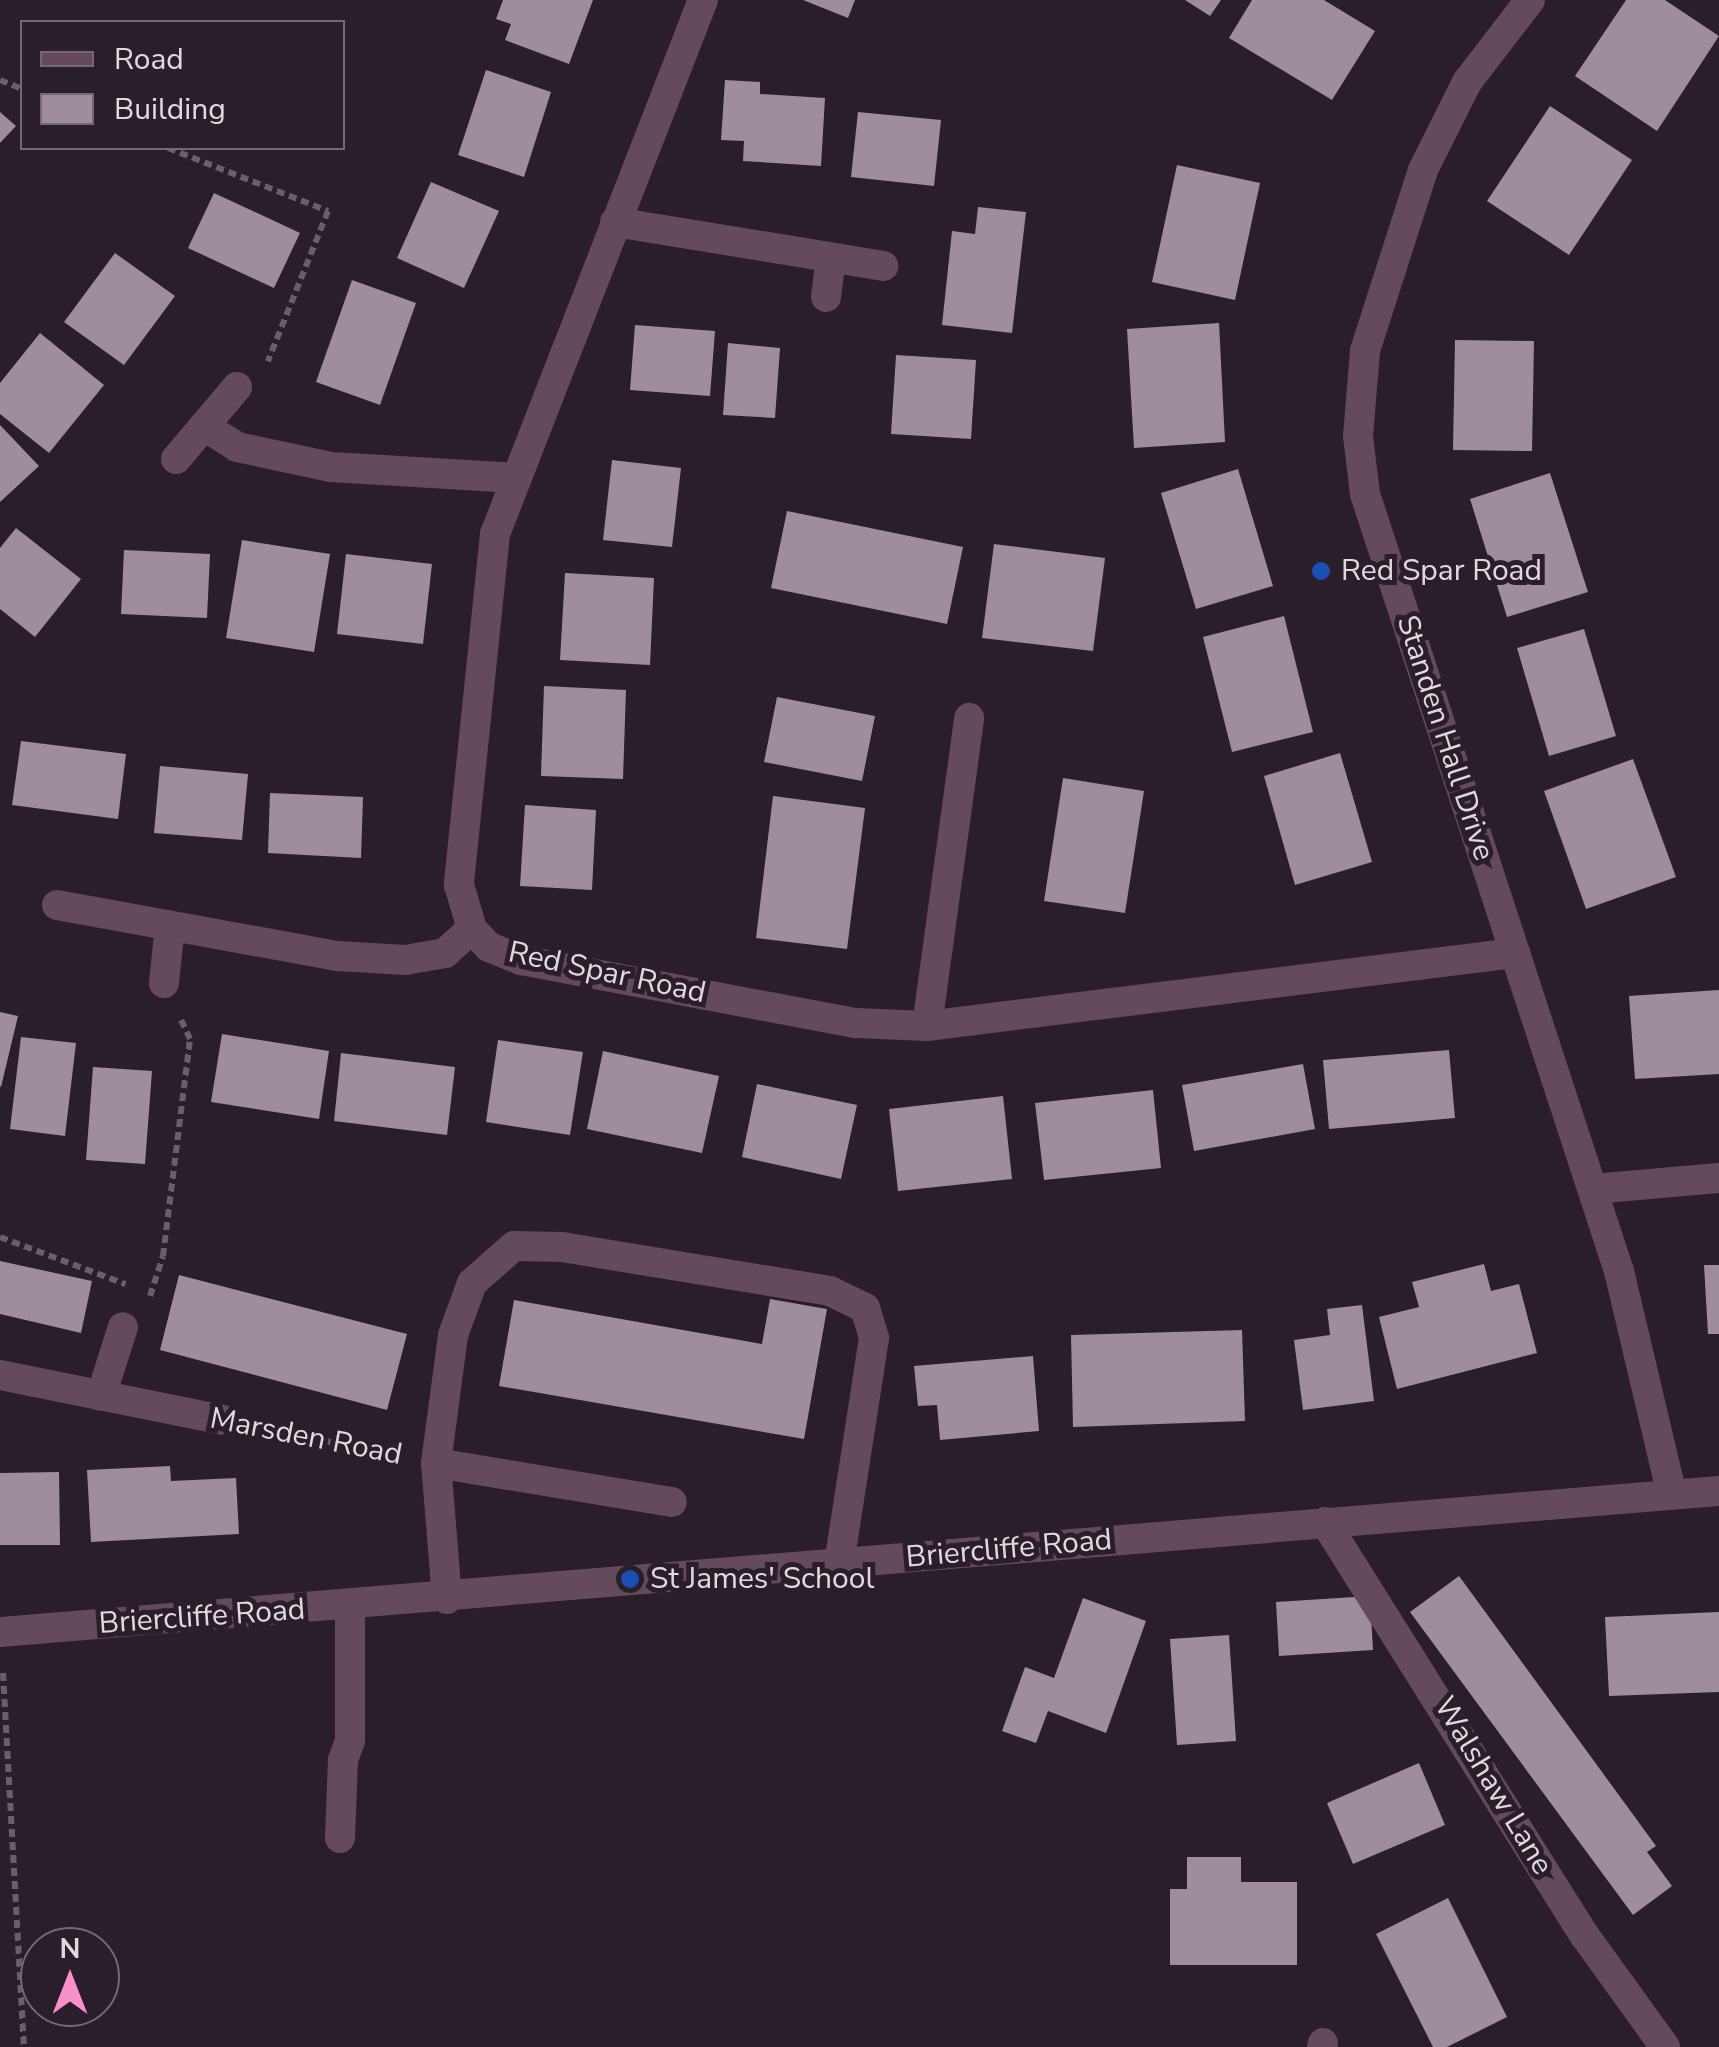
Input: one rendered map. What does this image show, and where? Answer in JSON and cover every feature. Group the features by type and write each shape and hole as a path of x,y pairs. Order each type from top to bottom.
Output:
{"street":[{"name":"Red Spar Road","path":"703,0 495,534 458,885 472,929 489,946 520,960 856,1023 927,1026 1515,953"},
{"name":"Standen Hall Drive","path":"1530,0 1466,82 1422,170 1365,351 1358,436 1365,494 1619,1271 1672,1496"},
{"path":"615,222 883,266"},
{"path":"826,298 830,259"},
{"path":"176,458 236,387"},
{"path":"204,426 267,456 514,478"},
{"path":"927,1026 970,718"},
{"name":"Red Spar Road","path":"58,904 338,956 405,960 445,953 472,929"},
{"path":"164,983 170,925"},
{"path":"1593,1189 1719,1178"},
{"path":"672,1502 436,1463 453,1335 472,1283 514,1246 562,1248 830,1291 865,1308 874,1338 838,1563"},
{"path":"101,1396 123,1327"},
{"name":"Marsden Road","path":"0,1375 223,1420"},
{"name":"Marsden Road","path":"436,1463 447,1599"},
{"name":"Briercliffe Road","path":"0,1632 447,1599 1719,1491"},
{"name":"Walshaw Lane","path":"1324,1522 1585,1936 1665,2047"},
{"path":"340,1838 343,1760 350,1741 350,1606"}],"path":[{"path":"173,150 328,212 263,374 236,387"},
{"path":"123,1327 152,1294 164,1256 190,1039 164,983"},
{"path":"0,1236 152,1294"},
{"name":"Marsden Road","path":"223,1420 436,1463"},
{"path":"0,1632 24,2047"}],"building":[{"path":"503,0 593,0 569,64 505,40 511,24 496,19"},
{"path":"803,0 855,0 848,18"},
{"path":"1185,0 1221,0 1210,16"},
{"path":"1252,0 1324,0 1375,31 1332,100 1229,38"},
{"path":"1626,0 1665,0 1719,36 1657,131 1575,76"},
{"path":"486,70 551,92 524,177 458,155"},
{"path":"725,80 760,82 760,94 825,98 821,166 743,161 744,141 721,140"},
{"path":"1550,106 1632,160 1569,255 1487,201"},
{"path":"0,112 16,126 0,143"},
{"path":"858,112 941,120 934,186 851,177"},
{"path":"1177,165 1260,183 1235,300 1152,282"},
{"path":"431,182 499,211 464,288 397,258"},
{"path":"214,193 300,233 274,288 188,248"},
{"path":"978,207 1026,212 1012,333 942,325 952,231 975,234"},
{"path":"115,253 175,296 124,365 64,322"},
{"path":"352,280 416,303 380,405 316,382"},
{"path":"1219,323 1225,442 1134,448 1127,329"},
{"path":"635,325 715,331 710,396 630,390"},
{"path":"40,333 104,385 49,453 0,414 0,383"},
{"path":"1455,340 1534,341 1532,451 1453,450"},
{"path":"728,343 780,348 775,418 723,415"},
{"path":"896,355 976,360 971,439 891,434"},
{"path":"0,425 39,466 0,502"},
{"path":"612,460 681,468 672,547 603,540"},
{"path":"1238,469 1273,586 1196,609 1161,493"},
{"path":"1550,473 1588,592 1507,617 1470,499"},
{"path":"787,511 963,547 947,624 771,588"},
{"path":"16,528 81,579 35,637 0,609 0,548"},
{"path":"242,540 330,554 314,652 226,638"},
{"path":"994,544 1105,558 1093,651 982,638"},
{"path":"124,550 210,554 207,618 121,614"},
{"path":"346,554 432,564 423,644 337,634"},
{"path":"565,573 654,578 650,665 560,660"},
{"path":"1284,616 1313,732 1232,752 1203,637"},
{"path":"1584,629 1616,736 1549,756 1517,648"},
{"path":"544,686 626,690 623,779 541,776"},
{"path":"777,697 875,716 862,781 764,762"},
{"path":"21,741 126,754 118,819 12,805"},
{"path":"1340,753 1372,862 1295,885 1264,776"},
{"path":"1633,759 1676,877 1586,909 1544,791"},
{"path":"160,766 248,774 242,840 154,833"},
{"path":"1063,778 1144,791 1125,913 1044,901"},
{"path":"270,793 363,797 361,858 268,853"},
{"path":"773,796 865,808 847,949 756,938"},
{"path":"525,805 596,810 592,890 520,886"},
{"path":"1719,990 1719,1074 1635,1079 1629,996"},
{"path":"0,1012 18,1016 1,1087 0,1086"},
{"path":"222,1034 329,1051 319,1119 211,1102"},
{"path":"21,1037 76,1043 65,1136 10,1129"},
{"path":"498,1040 583,1052 570,1135 486,1122"},
{"path":"1449,1050 1455,1118 1329,1129 1323,1060"},
{"path":"603,1051 719,1076 702,1153 587,1129"},
{"path":"341,1053 455,1067 447,1135 334,1121"},
{"path":"1303,1064 1315,1129 1194,1151 1182,1085"},
{"path":"93,1067 152,1071 145,1164 86,1160"},
{"path":"757,1084 857,1105 841,1179 742,1157"},
{"path":"1153,1090 1161,1168 1044,1180 1035,1103"},
{"path":"1003,1096 1012,1179 898,1191 889,1109"},
{"path":"0,1261 92,1281 81,1333 0,1314"},
{"path":"1484,1264 1491,1291 1519,1284 1537,1353 1397,1389 1379,1317 1419,1307 1412,1282"},
{"path":"1704,1265 1719,1265 1719,1334 1708,1334"},
{"path":"179,1275 407,1334 387,1410 160,1350"},
{"path":"770,1299 827,1309 804,1439 499,1386 514,1300 762,1344"},
{"path":"1362,1305 1374,1401 1303,1410 1294,1340 1330,1335 1327,1309"},
{"path":"1242,1330 1245,1421 1073,1427 1071,1335"},
{"path":"1033,1356 1039,1431 940,1440 937,1405 918,1406 914,1366"},
{"path":"170,1466 171,1481 236,1478 239,1534 91,1542 87,1470"},
{"path":"59,1472 60,1545 0,1545 0,1473"},
{"path":"1459,1576 1656,1846 1647,1852 1672,1886 1633,1915 1410,1612"},
{"path":"1370,1596 1373,1650 1279,1656 1276,1602"},
{"path":"1083,1598 1146,1621 1106,1733 1048,1711 1036,1743 1002,1731 1025,1667 1054,1678"},
{"path":"1719,1612 1719,1692 1609,1696 1605,1617"},
{"path":"1229,1635 1236,1741 1177,1745 1170,1639"},
{"path":"1419,1763 1445,1825 1353,1864 1327,1803"},
{"path":"1187,1857 1241,1857 1241,1882 1297,1882 1297,1965 1170,1965 1170,1889 1187,1889"},
{"path":"1448,1898 1507,2017 1447,2047 1433,2047 1376,1934"}],"place":[{"name":"Red Spar Road","path":"1321,571"},
{"name":"St James' School","path":"630,1579"}]}
